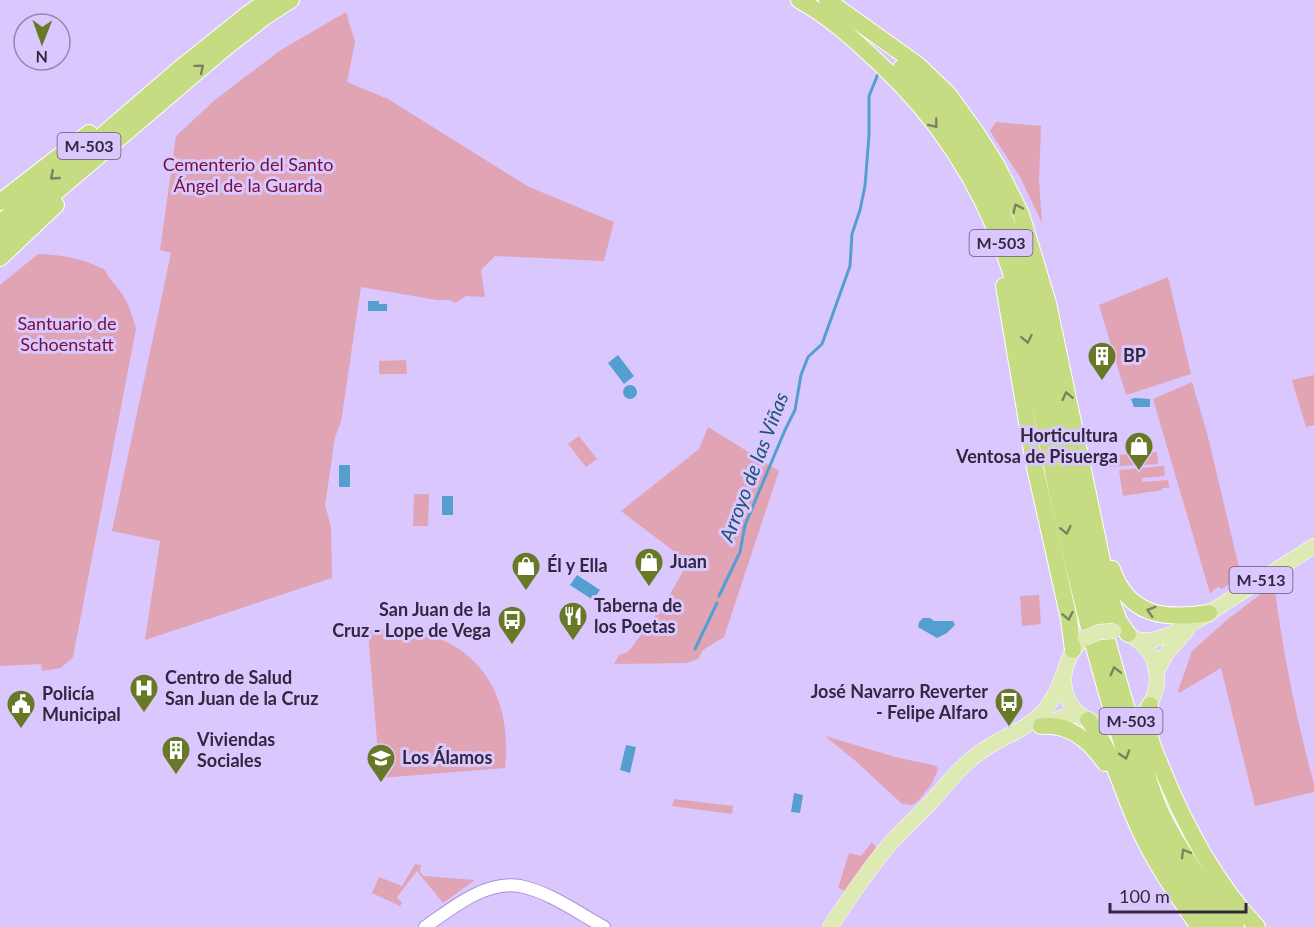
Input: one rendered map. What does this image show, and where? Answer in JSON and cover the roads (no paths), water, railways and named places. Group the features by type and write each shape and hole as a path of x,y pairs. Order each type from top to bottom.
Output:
{"highway":[{"name":"M-503","path":"0,223 178,70 240,19 268,0"},
{"name":"M-503","path":"0,240 237,38 291,0"},
{"name":"M-503","path":"799,0 853,38 906,88 951,147 995,228 1022,317 1054,479 1087,627 1125,755 1143,802 1171,860 1218,927"},
{"name":"M-503","path":"820,0 856,28 915,81 952,122 988,181 1002,210 1018,250 1037,315 1078,518 1117,680 1147,777 1162,814 1185,854 1213,898 1236,927"},
{"path":"827,0 918,65 941,88 977,134 997,166 1021,214 1048,303 1109,594 1126,635"},
{"name":"M-503","path":"0,202 92,130 178,70"},
{"name":"M-503","path":"0,258 79,184 156,106"},
{"path":"966,172 997,258 1034,463 1069,619 1073,650"},
{"path":"1076,437 1118,586 1131,601 1148,611 1179,616 1204,616"},
{"path":"1150,705 1148,724 1150,732 1165,775 1182,813 1220,881 1257,927"},
{"path":"1084,717 1102,738 1136,823"},
{"path":"1041,726 1067,729 1077,733 1095,749 1106,765 1120,797 1156,861 1199,927"}],"main road":[{"name":"M-513","path":"1126,635 1153,640 1171,634 1204,616 1314,546"},
{"name":"M-513","path":"1157,671 1177,639 1204,616"},
{"path":"830,927 878,858 933,799 975,756 1031,724 1043,714 1053,700 1073,650 1085,638 1099,632 1126,635 1151,654 1157,671 1157,686 1150,705 1134,718 1124,723 1111,725 1084,717 1066,716 1041,726 995,754 933,799"},
{"path":"1064,675 1067,695 1072,706 1084,717"}],"street":[{"path":"424,927 459,903 484,891 514,886 549,897 603,927"}],"water":[{"path":"368,301 387,304 387,311 368,311"},
{"path":"618,355 634,376 624,384 608,363"},
{"path":"630,385 635,387 637,392 635,397 630,399 625,397 623,392 625,387"},
{"path":"1131,399 1150,399 1150,407 1134,407"},
{"path":"339,465 350,465 350,487 339,487"},
{"path":"442,496 453,496 453,515 442,515"},
{"path":"577,575 600,590 593,600 570,585"},
{"path":"923,618 930,618 934,621 953,621 955,625 947,633 937,638 918,627"},
{"path":"626,745 636,747 630,773 620,770"},
{"path":"794,793 803,795 800,813 791,812"}],"waterway":[{"name":"Arroyo de las Viñas","path":"719,596 740,552 745,525 795,410 801,375 808,357 822,344 850,266 852,234 865,186 869,96 878,74"},
{"name":"Arroyo de las Viñas","path":"695,649 717,603"}],"place":[{"name":"BP","path":"1102,382"},
{"name":"Horticultura Ventosa de Pisuerga","path":"1139,472"},
{"name":"Juan","path":"649,588"},
{"name":"Él y Ella","path":"526,592"},
{"name":"Taberna de los Poetas","path":"573,642"},
{"name":"San Juan de la Cruz - Lope de Vega","path":"512,646"},
{"name":"Centro de Salud San Juan de la Cruz","path":"144,714"},
{"name":"José Navarro Reverter - Felipe Alfaro","path":"1009,728"},
{"name":"Policía Municipal","path":"21,730"},
{"name":"Viviendas Sociales","path":"176,776"},
{"name":"Los Álamos","path":"381,784"}],"park label":[{"name":"Cementerio del Santo Ángel de la Guarda","path":"248,175"},
{"name":"Santuario de Schoenstatt","path":"67,334"}]}
